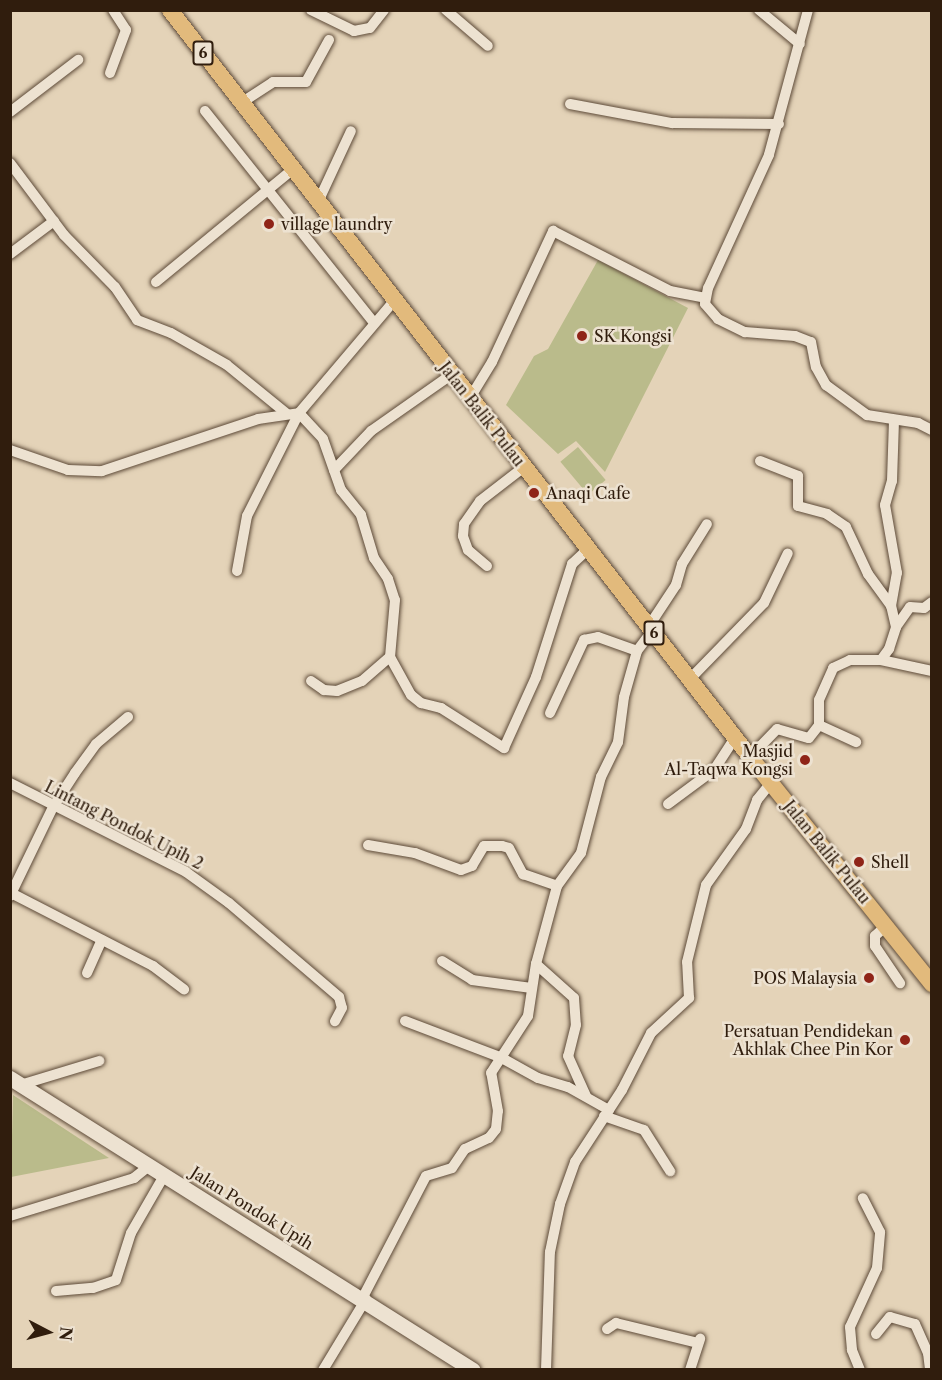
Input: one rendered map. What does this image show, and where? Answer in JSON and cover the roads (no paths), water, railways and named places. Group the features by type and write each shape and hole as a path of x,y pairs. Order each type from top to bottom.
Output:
{"main road":[{"name":"Jalan Balik Pulau","path":"170,10 735,738 932,984"},
{"name":"Jalan Pondok Upih","path":"15,1082 364,1298 473,1370"}],"street":[{"path":"110,73 126,30 113,10"},
{"path":"311,10 354,31 370,28 384,10"},
{"path":"446,10 488,46"},
{"path":"759,10 800,44"},
{"path":"808,10 769,155 705,298 709,310 729,325 756,334 795,336 811,342 816,367 826,385 867,415 918,423 932,430"},
{"path":"241,103 273,82 306,82 330,40"},
{"path":"10,112 78,60"},
{"path":"570,104 672,123 779,124"},
{"path":"205,111 374,323"},
{"path":"318,202 351,131"},
{"path":"10,163 64,235 114,287 137,320 171,333 227,365 287,414"},
{"path":"156,282 292,170"},
{"path":"10,254 54,221"},
{"path":"470,398 492,363 553,231 670,291 705,298"},
{"path":"237,571 247,516 299,413 394,301"},
{"path":"334,470 371,431 452,374"},
{"path":"10,450 68,470 102,471 258,419 299,413"},
{"path":"299,413 323,439 341,490 366,525 374,558 388,579 395,600 390,657 415,699 451,714 498,747 508,748 536,677 572,564 588,549"},
{"path":"894,421 892,481 885,505 897,573 891,606 896,627"},
{"path":"760,461 798,476 798,506 827,514 846,527 872,581 891,606"},
{"path":"487,566 468,550 463,536 464,524 480,501 524,467"},
{"path":"323,1370 364,1298 426,1176 452,1168 465,1149 493,1135 498,1111 491,1073 528,1016 536,964 557,886 585,840 601,777 618,742 624,697 637,651 676,585 682,564 707,524"},
{"path":"690,679 764,603 788,553"},
{"path":"881,660 889,650 896,627 910,607 924,608 932,602"},
{"path":"550,713 584,640 598,637 637,651"},
{"path":"311,681 324,690 337,691 362,681 390,657"},
{"path":"750,757 777,729 809,738 819,725 819,700 833,668 850,660 881,660 932,670"},
{"path":"128,717 96,744 53,807 11,895 153,966 184,989"},
{"path":"819,725 856,742"},
{"path":"668,804 714,770 735,738"},
{"name":"Lintang Pondok Upih 2","path":"10,783 53,807 186,872 229,903 339,997 342,1008 335,1021"},
{"path":"546,1370 550,1252 558,1210 575,1162 607,1113 651,1033 689,998 687,962 706,885 712,871 746,829 757,800 771,783"},
{"path":"369,845 415,852 460,870 472,866 484,846 502,846 509,848 523,874 557,886"},
{"path":"886,926 875,936 875,946 900,983"},
{"path":"87,973 102,940"},
{"path":"442,961 472,980 531,988"},
{"path":"536,964 574,998 576,1025 568,1056 586,1097"},
{"path":"405,1021 500,1057 538,1078 568,1087 586,1097 607,1113 644,1130 670,1171"},
{"path":"15,1082 99,1061"},
{"path":"10,1216 134,1178 149,1166"},
{"path":"56,1291 93,1288 116,1280 131,1233 165,1174"},
{"path":"860,1370 852,1350 850,1327 877,1269 880,1232 863,1198"},
{"path":"876,1334 890,1317 915,1324 928,1353 930,1370"},
{"path":"608,1329 616,1323 699,1341 690,1370"}],"place":[{"name":"village laundry","path":"269,224"},
{"name":"SK Kongsi","path":"582,336"},
{"name":"Anaqi Cafe","path":"534,493"},
{"name":"Masjid Al-Taqwa Kongsi","path":"805,760"},
{"name":"Shell","path":"859,862"},
{"name":"POS Malaysia","path":"869,978"},
{"name":"Persatuan Pendidekan Akhlak Chee Pin Kor","path":"905,1040"}]}
